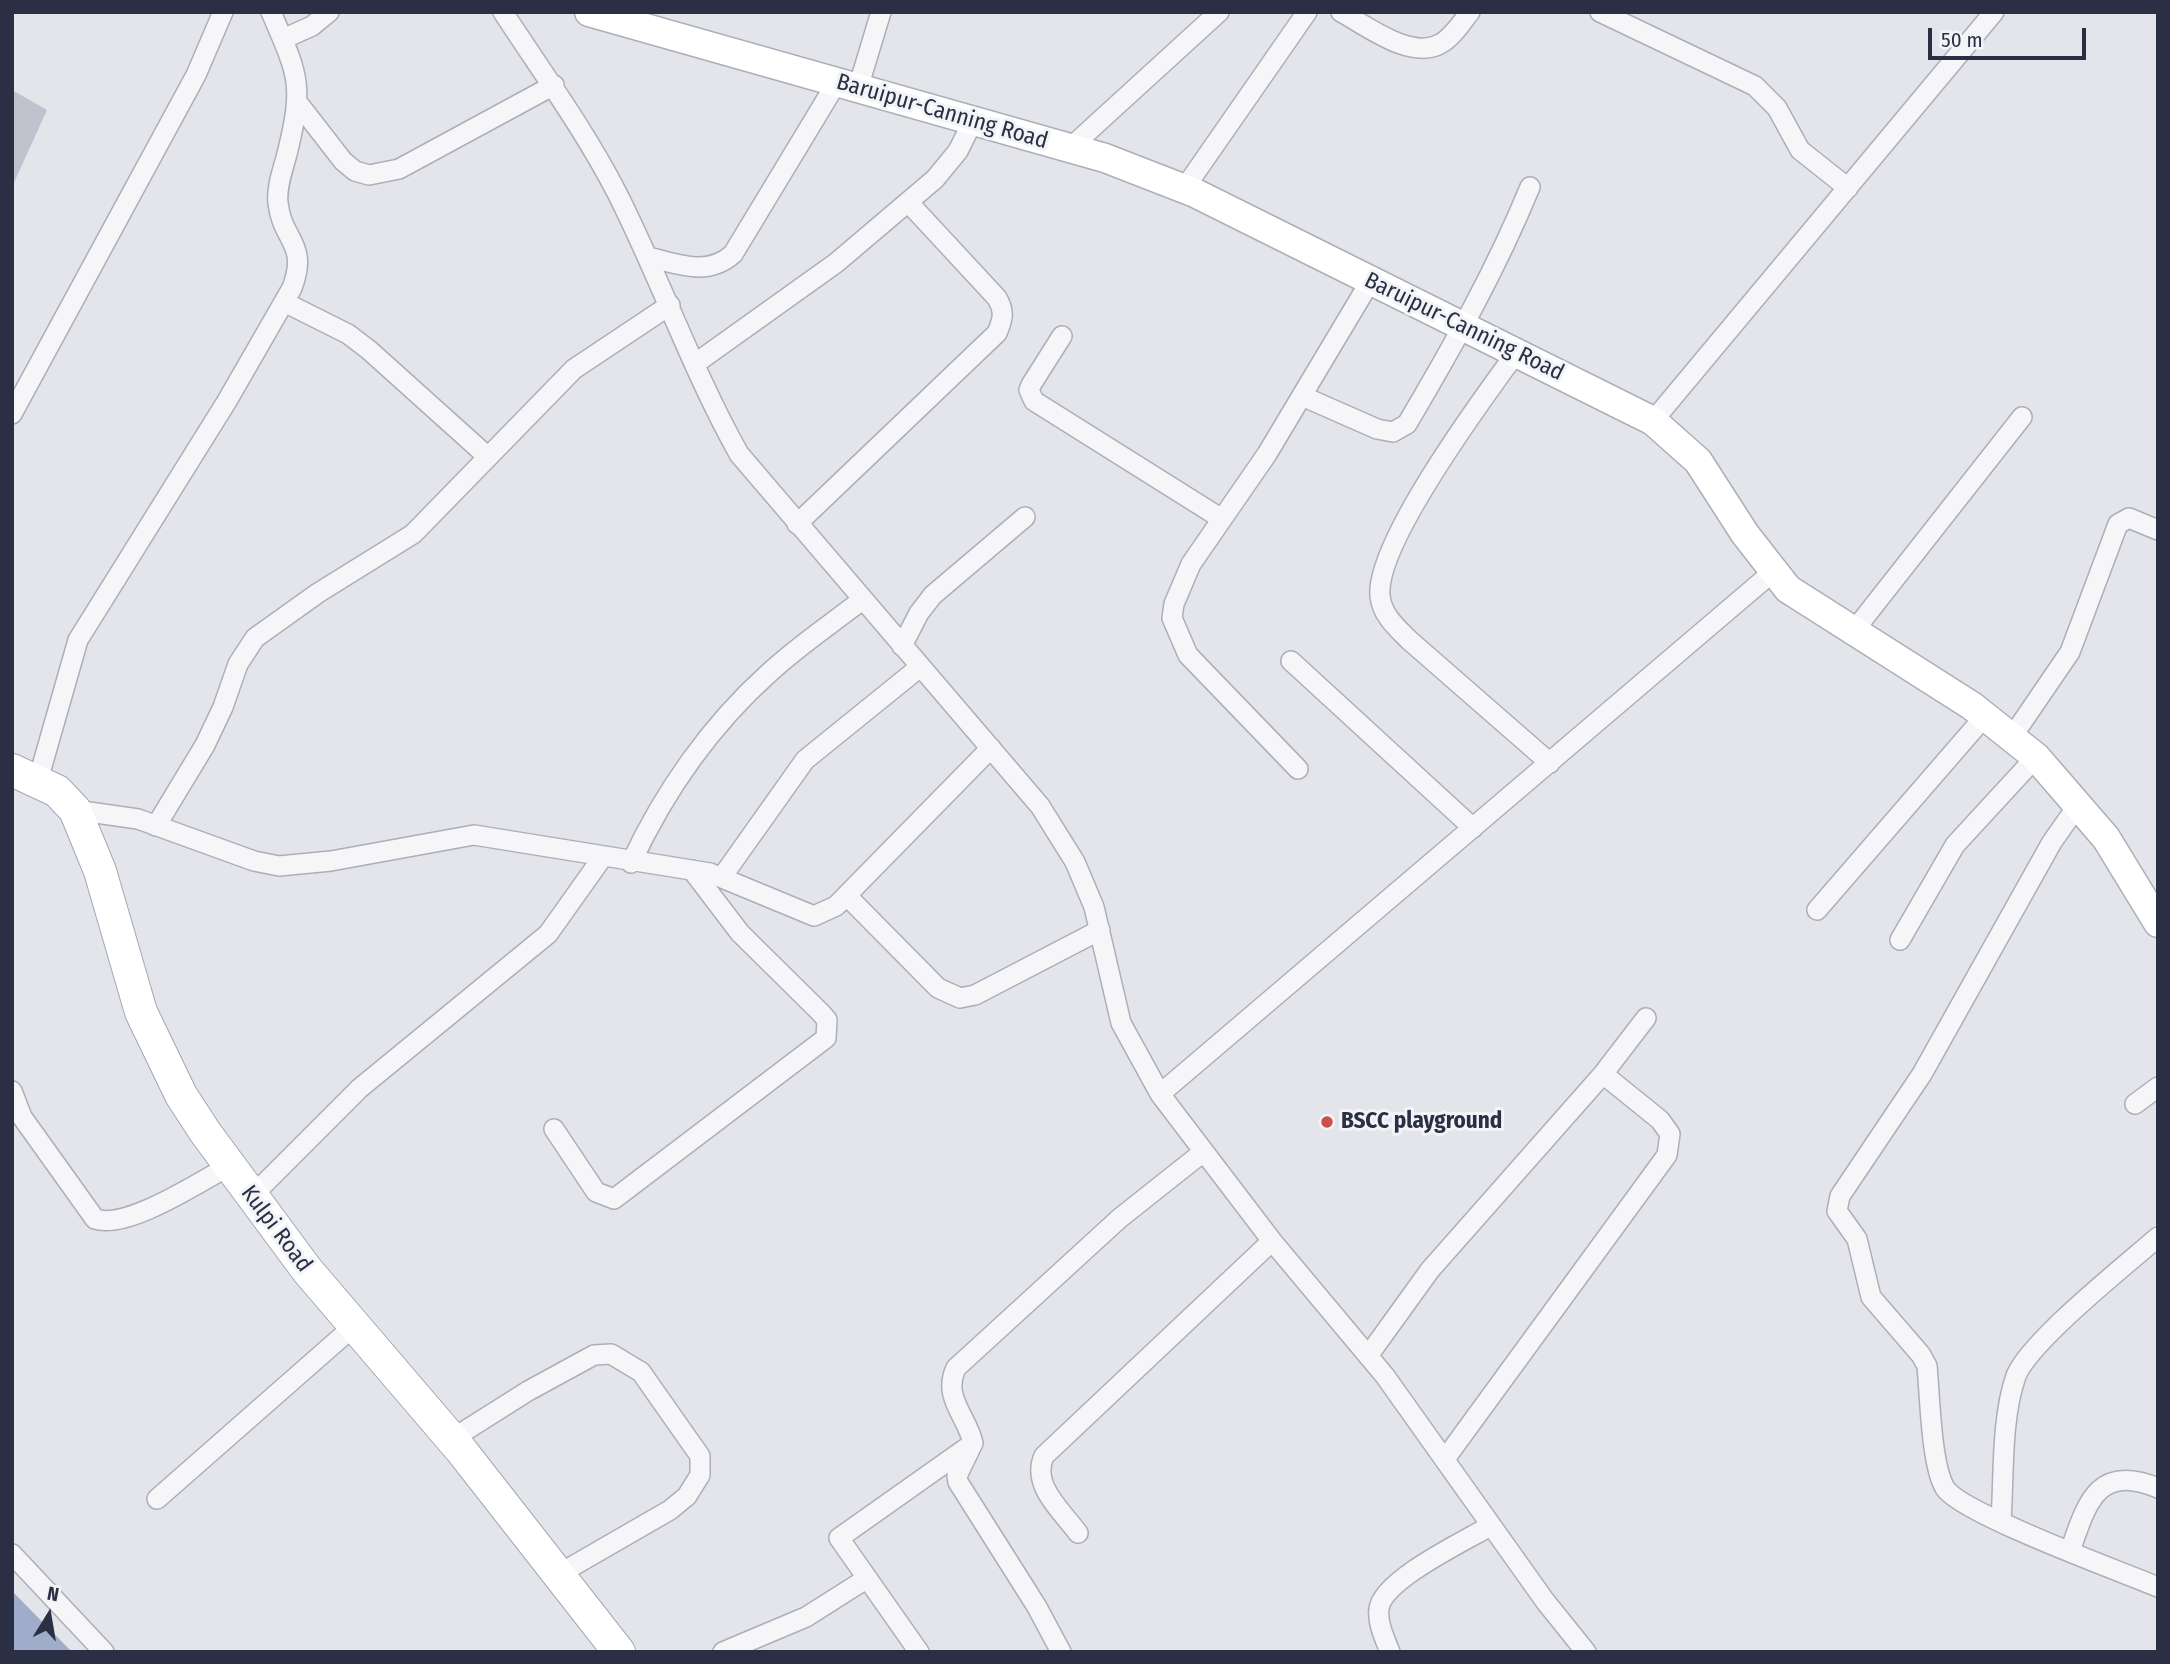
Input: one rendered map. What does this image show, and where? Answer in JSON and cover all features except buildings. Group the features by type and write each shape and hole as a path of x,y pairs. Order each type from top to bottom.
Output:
{"main road":[{"name":"Baruipur-Canning Road","path":"589,12 1070,148 1184,189 1653,421 1698,461 1745,534 1788,589 1985,716 2036,757 2106,838 2158,923"},
{"name":"Kulpi Road","path":"25,775 57,791 75,810 100,872 141,1012 181,1095 229,1166 251,1198 354,1326 453,1439 619,1652"}],"street":[{"path":"12,414 196,75 223,12"},
{"path":"25,775 78,640 227,401 284,302 298,272 299,260 279,212 278,190 298,103 297,77 271,12"},
{"path":"283,39 312,26 329,12"},
{"path":"503,12 554,85 615,190 670,305 716,413 739,454 1054,825 1084,884 1100,930 1121,1023 1160,1094 1202,1153 1368,1356 1490,1526 1586,1652"},
{"path":"648,257 702,269 713,268 733,254 848,85 881,12"},
{"path":"1070,148 1219,12"},
{"path":"1184,189 1307,12"},
{"path":"1341,12 1397,41 1426,50 1443,43 1470,12"},
{"path":"1600,12 1755,86 1777,108 1800,150 1848,187"},
{"path":"1653,421 1994,12"},
{"path":"298,103 343,161 355,171 369,175 399,169 554,85"},
{"path":"696,363 836,263 908,202 946,167 972,121"},
{"path":"1302,396 1377,429 1393,432 1407,424 1464,327 1504,250 1530,187"},
{"path":"797,524 997,334 1002,321 1003,309 997,298 908,202"},
{"path":"1298,769 1188,655 1172,618 1174,604 1191,564 1267,454 1371,281"},
{"path":"284,302 348,334 488,457"},
{"path":"156,825 205,745 223,707 238,664 255,638 318,593 400,544 584,361 670,305"},
{"path":"1062,336 1031,385 1029,390 1034,401 1222,519"},
{"path":"1516,352 1439,464 1393,546 1384,571 1380,594 1389,620 1409,640 1550,763"},
{"path":"1853,632 2022,417"},
{"path":"902,646 919,613 933,594 1025,517"},
{"path":"2012,737 2070,652 2118,524 2129,518 2158,530"},
{"path":"1160,1094 1774,571"},
{"path":"631,863 645,832 698,750 768,674 862,600"},
{"path":"1291,661 1473,828"},
{"path":"722,877 805,760 920,667"},
{"path":"1817,910 1985,716"},
{"path":"75,810 138,819 254,861 279,866 331,861 474,835 722,877 806,915 829,912 991,748"},
{"path":"1900,940 1967,830 2036,757"},
{"path":"2078,805 2052,842 1922,1074 1837,1204 1837,1211 1859,1245 1871,1297 1921,1354 1927,1366 1936,1456 1945,1488 1959,1502 2158,1587"},
{"path":"251,1198 360,1088 541,940 566,911 602,858"},
{"path":"554,1129 596,1192 614,1199 826,1038 827,1020 740,933 692,870"},
{"path":"847,895 938,988 960,998 975,995 1100,930"},
{"path":"1368,1356 1430,1270 1603,1074 1646,1018"},
{"path":"1445,1460 1667,1155 1670,1134 1660,1120 1603,1074"},
{"path":"2135,1104 2158,1087"},
{"path":"12,1091 22,1116 95,1219 106,1223 125,1218 229,1166"},
{"path":"1061,1652 1037,1607 958,1482 957,1476 973,1443 953,1398 951,1382 956,1368 1121,1218 1202,1153"},
{"path":"2001,1521 2009,1407 2017,1375 2044,1339 2158,1237"},
{"path":"1077,1533 1040,1482 1039,1467 1044,1455 1272,1241"},
{"path":"157,1499 354,1326"},
{"path":"453,1439 528,1391 594,1355 611,1353 641,1372 700,1456 700,1475 687,1496 670,1510 559,1574"},
{"path":"919,1652 840,1544 840,1536 973,1443"},
{"path":"2070,1550 2088,1502 2105,1485 2129,1479 2158,1488"},
{"path":"1390,1652 1379,1609 1384,1595 1412,1572 1490,1526"},
{"path":"12,1554 104,1652"},
{"path":"723,1652 806,1616 866,1579"}],"water":[{"path":"12,1591 72,1652 12,1652"}],"place":[{"name":"BSCC playground","path":"1327,1122"}]}
